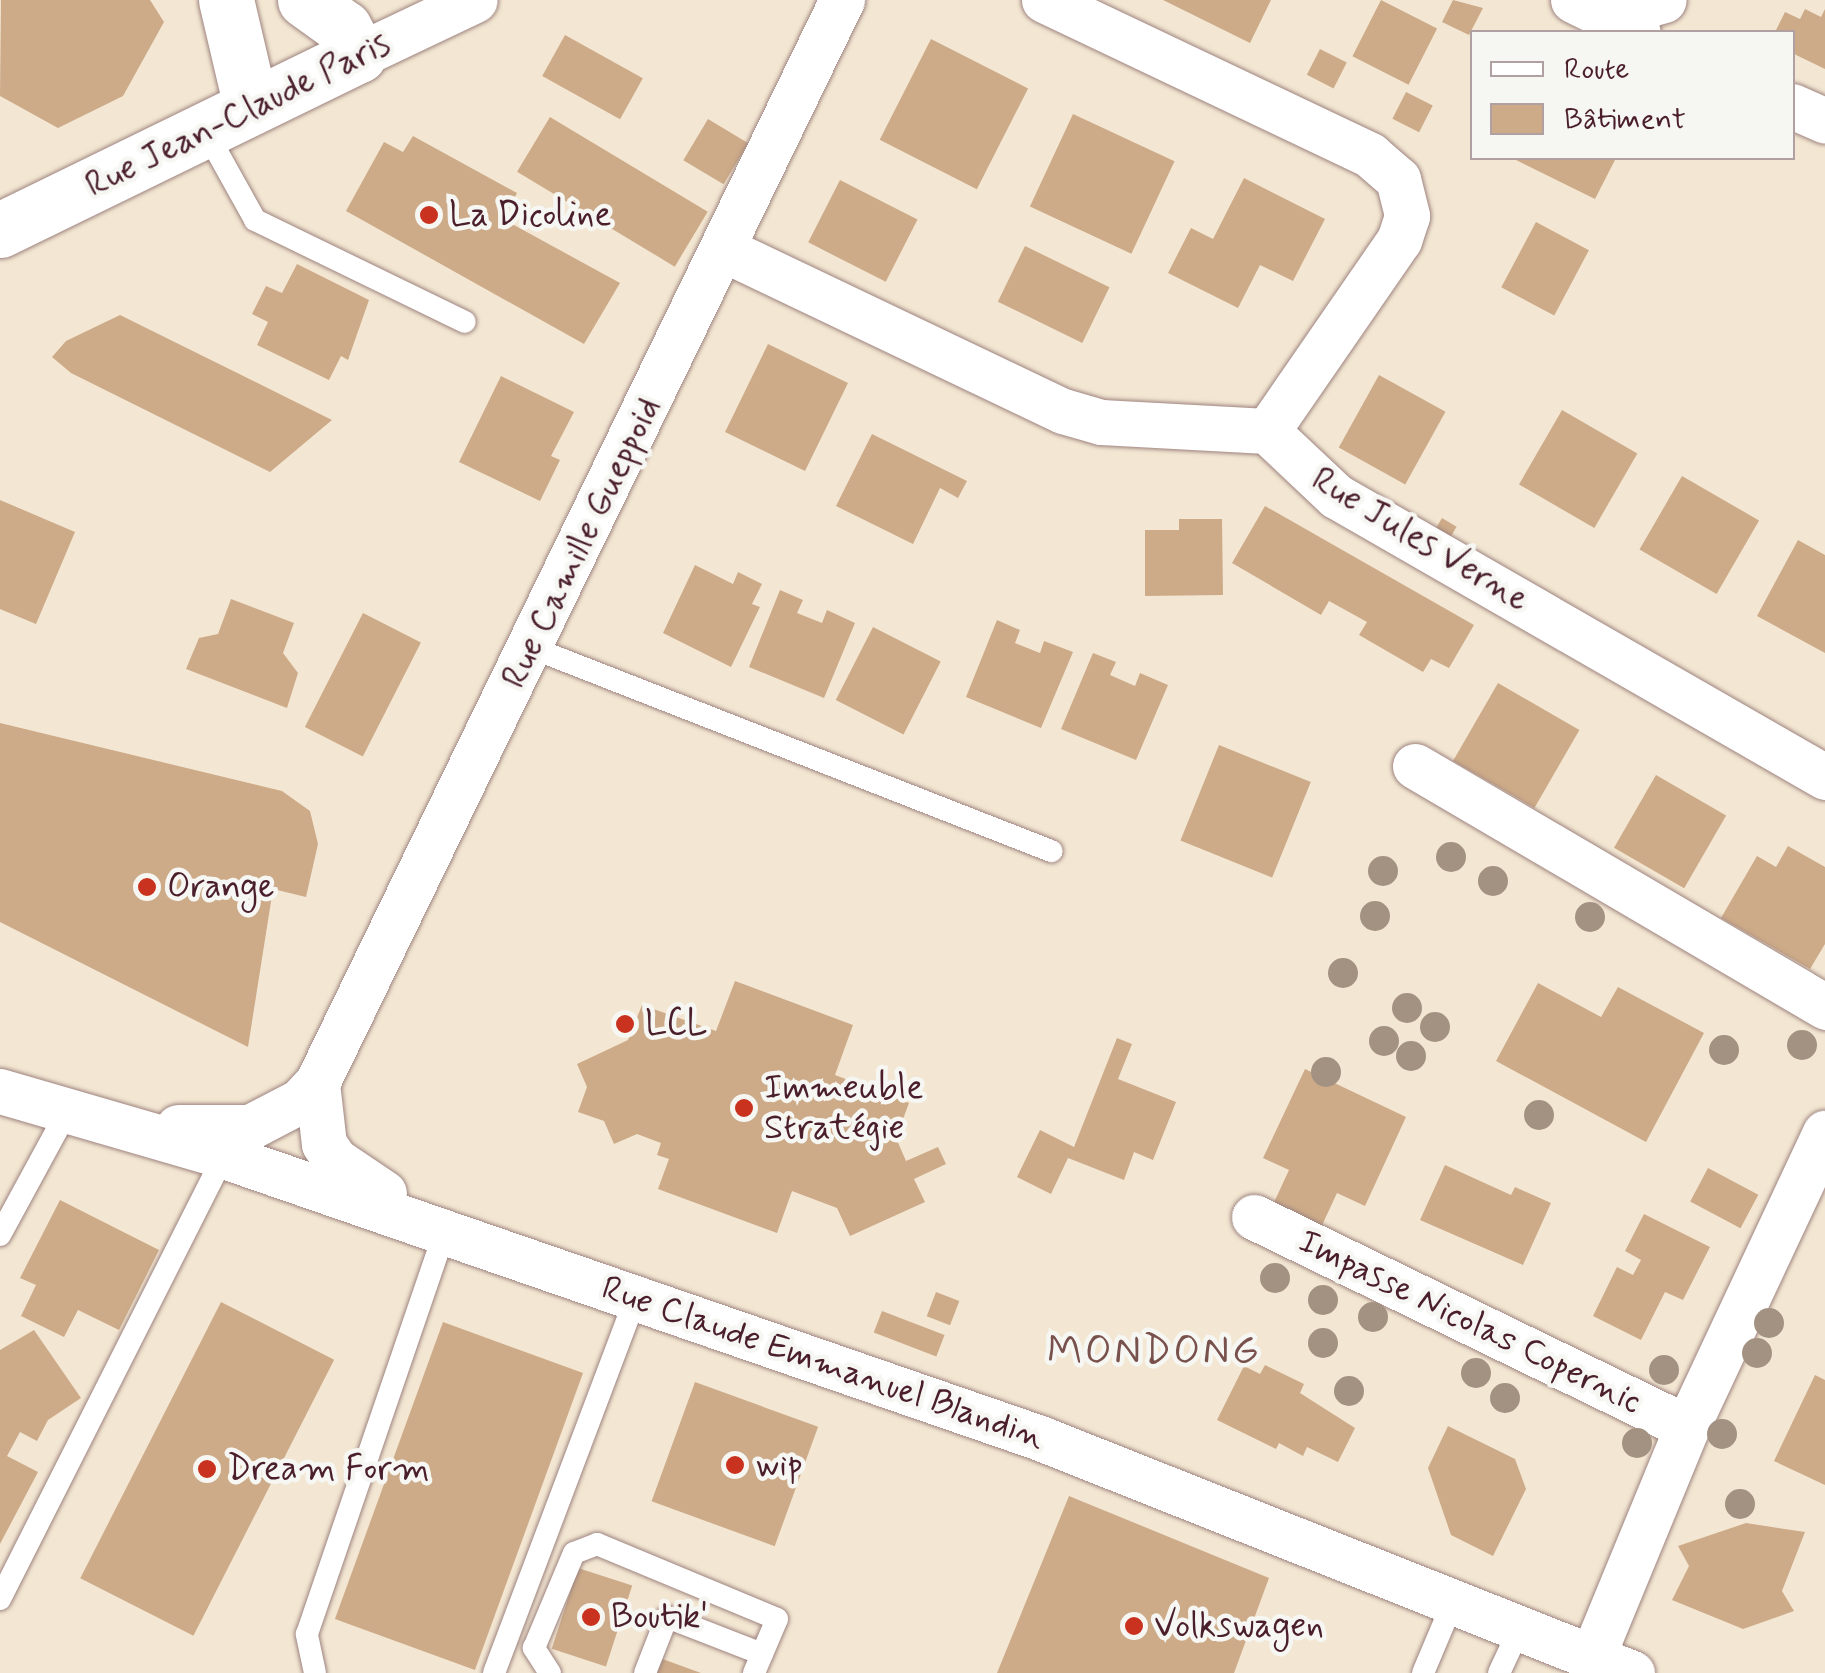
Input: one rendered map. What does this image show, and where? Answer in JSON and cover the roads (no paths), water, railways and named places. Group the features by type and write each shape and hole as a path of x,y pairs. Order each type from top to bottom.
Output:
{"street":[{"path":"226,0 228,118"},
{"path":"304,0 344,28 359,55"},
{"name":"Rue Camille Gueppoid","path":"122,1123 250,1127 300,1101 317,1084 726,250 842,0"},
{"path":"726,250 1062,410 1102,422 1267,431 1394,250 1407,216 1398,179 1370,155 1044,0"},
{"path":"1605,16 1664,0"},
{"name":"Rue Jean-Claude Paris","path":"0,230 472,1"},
{"path":"1795,107 1825,121"},
{"name":"Rue Jules Verne","path":"1267,431 1336,496 1825,778"},
{"path":"1415,766 1825,1007"},
{"path":"317,1084 324,1144 335,1160 445,1231"},
{"name":"Rue Claude Emmanuel Blandin","path":"0,1092 122,1123 224,1156 1040,1438 1612,1664"},
{"path":"1612,1664 1687,1427 1825,1133"},
{"name":"Impasse Nicolas Copernic","path":"1254,1217 1687,1427"}],"lane":[{"path":"228,118 256,220 464,322"},
{"path":"530,647 1052,852"},
{"path":"0,1234 68,1110"},
{"path":"0,1599 224,1156"},
{"path":"315,1673 307,1634 445,1231"},
{"path":"494,1673 636,1297"},
{"path":"550,1673 534,1648 574,1553 597,1544 777,1619 758,1664 667,1617"},
{"path":"645,1673 682,1579"},
{"path":"1423,1673 1453,1602"},
{"path":"1498,1673 1520,1628"}],"place":[{"name":"La Dicoline","path":"429,215"},
{"name":"Orange","path":"147,887"},
{"name":"LCL","path":"625,1024"},
{"name":"Immeuble Stratégie","path":"744,1108"},
{"name":"wip","path":"735,1465"},
{"name":"Dream Form","path":"207,1469"},
{"name":"Boutik'","path":"591,1617"},
{"name":"Volkswagen","path":"1134,1626"}],"district":[{"name":"MONDONG","path":"1154,1352"}]}
